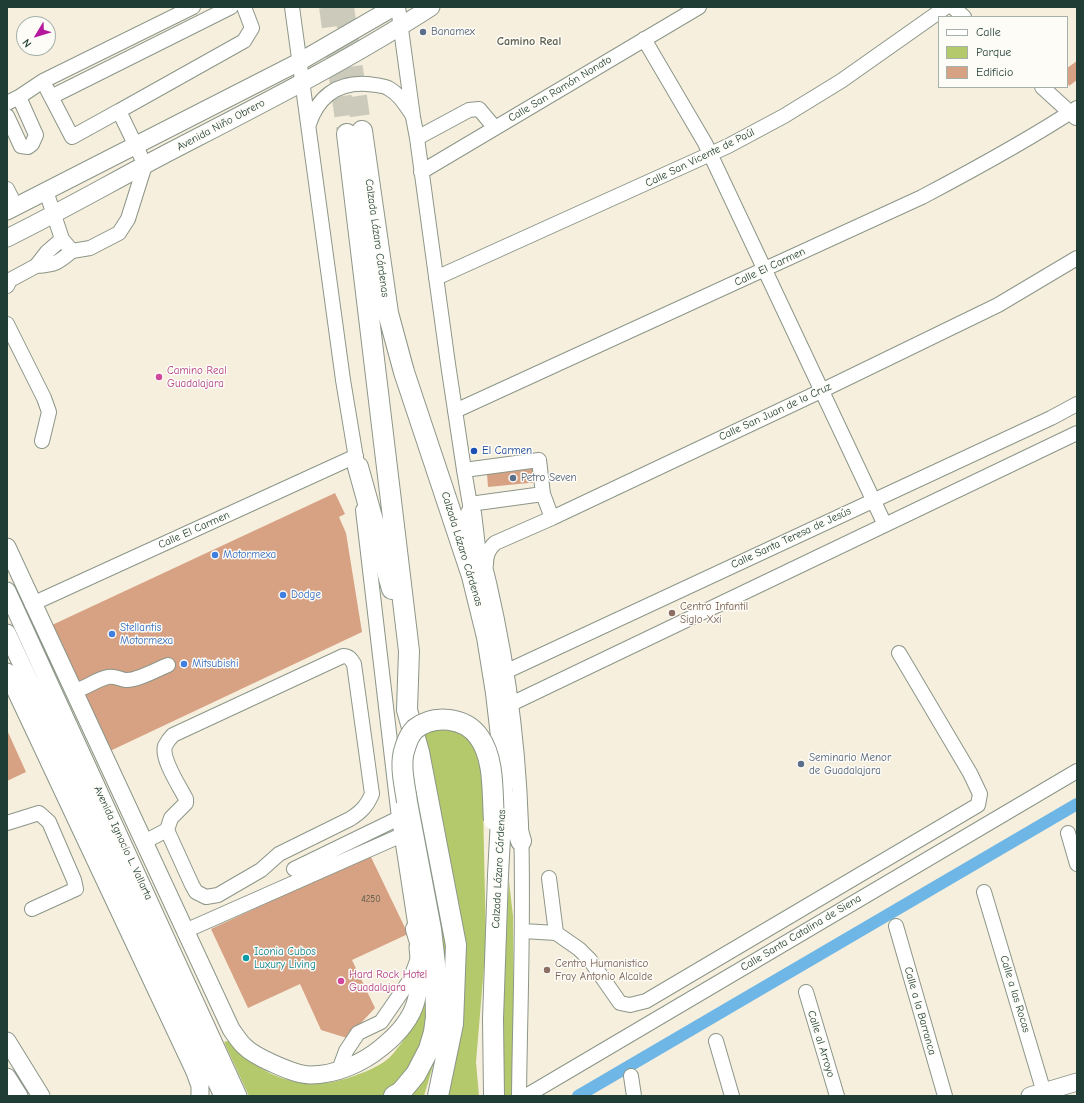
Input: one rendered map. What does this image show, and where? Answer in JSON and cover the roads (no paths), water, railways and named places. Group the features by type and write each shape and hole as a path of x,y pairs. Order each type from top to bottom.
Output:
{"highway":[{"name":"Calzada Lázaro Cárdenas","path":"438,1096 454,1024 456,945 419,752 407,710 409,650 354,132 388,313 404,372 472,576 487,637 496,693 504,762 493,1019 494,1096"},
{"path":"357,462 409,650"},
{"path":"470,508 487,637"},
{"path":"412,899 403,810 404,750 408,738 415,729 427,723 440,720 450,720 465,724 478,736 486,751 490,770 498,875"},
{"path":"502,793 513,814 521,841"},
{"path":"394,1096 401,1092 416,1074 429,1049 434,1032 436,1017 435,964 431,929 403,810"},
{"path":"416,929 426,963 436,1017"}],"main road":[{"name":"Avenida Niño Obrero","path":"11,209 300,62 394,7"},
{"name":"Avenida Niño Obrero","path":"7,238 54,215 145,165 303,83 400,27 431,7"},
{"name":"Avenida Ignacio L. Vallarta","path":"7,547 32,604 231,1029 245,1047 265,1060 285,1069 309,1075 333,1072 375,1053 394,1037 408,1021 416,1003 420,982 416,929"},
{"name":"Avenida Ignacio L. Vallarta","path":"7,591 238,1096"},
{"name":"Avenida Ignacio L. Vallarta","path":"7,633 223,1096"},
{"path":"7,641 38,740"},
{"path":"32,646 101,750"},
{"path":"7,672 195,1072 200,1086 200,1096"},
{"path":"7,1041 41,1096"},
{"path":"7,1077 19,1096"},
{"path":"1040,1095 1077,1082"}],"street":[{"path":"7,116 21,146 28,147 32,144 36,135 13,100 43,81 193,7"},
{"path":"51,97 231,7"},
{"path":"43,81 72,137 244,41 252,28 244,7"},
{"path":"292,7 343,380 357,462 403,810 402,835 416,929"},
{"name":"Calzada Lázaro Cárdenas","path":"398,7 470,508 486,570 511,704 521,841 523,931 519,1096"},
{"name":"Calle San Ramón Nonato","path":"421,172 699,7"},
{"name":"Calle San Vicente de Paúl","path":"436,278 728,146 784,116 841,81 946,7"},
{"path":"953,7 963,16"},
{"path":"644,39 705,142 885,526"},
{"path":"308,127 314,111 322,99 339,88 358,84 375,85 388,88 403,100 413,117"},
{"path":"1043,88 1075,113"},
{"path":"417,138 469,110 480,109 495,128"},
{"path":"36,266 50,265 59,262 72,251 90,248 119,233 128,219 145,165 119,110"},
{"name":"Calle El Carmen","path":"455,411 922,197 1075,113"},
{"path":"7,189 11,209"},
{"path":"46,191 62,239 72,251"},
{"path":"7,286 10,280 36,266 47,252 62,239"},
{"name":"Calle San Juan de la Cruz","path":"486,570 486,556 489,549 495,543 552,518 821,391 998,305 1077,258"},
{"path":"7,324 44,398 49,412 42,441"},
{"name":"Calle Santa Teresa de Jesús","path":"505,672 1050,418 1077,404"},
{"path":"511,704 1077,433"},
{"path":"464,470 539,460 543,494 552,518"},
{"name":"Calle El Carmen","path":"32,604 357,462"},
{"path":"470,508 543,494"},
{"path":"523,931 556,933 579,949 590,960 620,1002 630,1005 646,1002 978,805 980,794 970,773 899,653"},
{"path":"144,842 167,830 172,818 186,803 186,799 165,758 165,746 169,739 343,656 347,656 352,659 354,664 372,794 368,804 359,813 350,819 279,854 261,870 218,895 206,897 196,892 167,830"},
{"path":"73,690 81,690 107,677 133,680 168,665"},
{"name":"Calle Santa Catalina de Siena","path":"526,1096 1077,771"},
{"path":"294,869 403,810"},
{"path":"7,823 39,813 49,822 74,880 76,889 32,909"},
{"path":"1068,833 1077,864"},
{"path":"185,931 402,835"},
{"path":"549,878 556,933"},
{"name":"Calle a las Rocas","path":"984,892 1040,1095"},
{"name":"Calle a la Barranca","path":"896,926 945,1096"},
{"path":"339,1070 346,1051 358,1033 381,1022 410,980 419,955"},
{"name":"Calle al Arroyo","path":"806,992 836,1096"},
{"path":"716,1041 732,1096"},
{"path":"631,1076 634,1096"}],"waterway":[{"path":"578,1096 1077,804"}],"tunnel":[{"path":"329,7 347,134"},
{"path":"344,7 362,131"}],"place":[{"name":"Banamex","path":"423,32"},
{"name":"Camino Real Guadalajara","path":"159,377"},
{"name":"El Carmen","path":"474,451"},
{"name":"Petro Seven","path":"513,478"},
{"name":"Motormexa","path":"215,555"},
{"name":"Dodge","path":"283,595"},
{"name":"Centro Infantil Siglo Xxi","path":"672,613"},
{"name":"Stellantis Motormexa","path":"112,634"},
{"name":"Mitsubishi","path":"184,664"},
{"name":"Seminario Menor de Guadalajara","path":"801,764"},
{"name":"Iconia Cubos Luxury Living","path":"246,958"},
{"name":"Centro Humanistico Fray Antonio Alcalde","path":"547,970"},
{"name":"Hard Rock Hotel Guadalajara","path":"341,981"}],"district":[{"name":"Camino Real","path":"529,42"}]}
